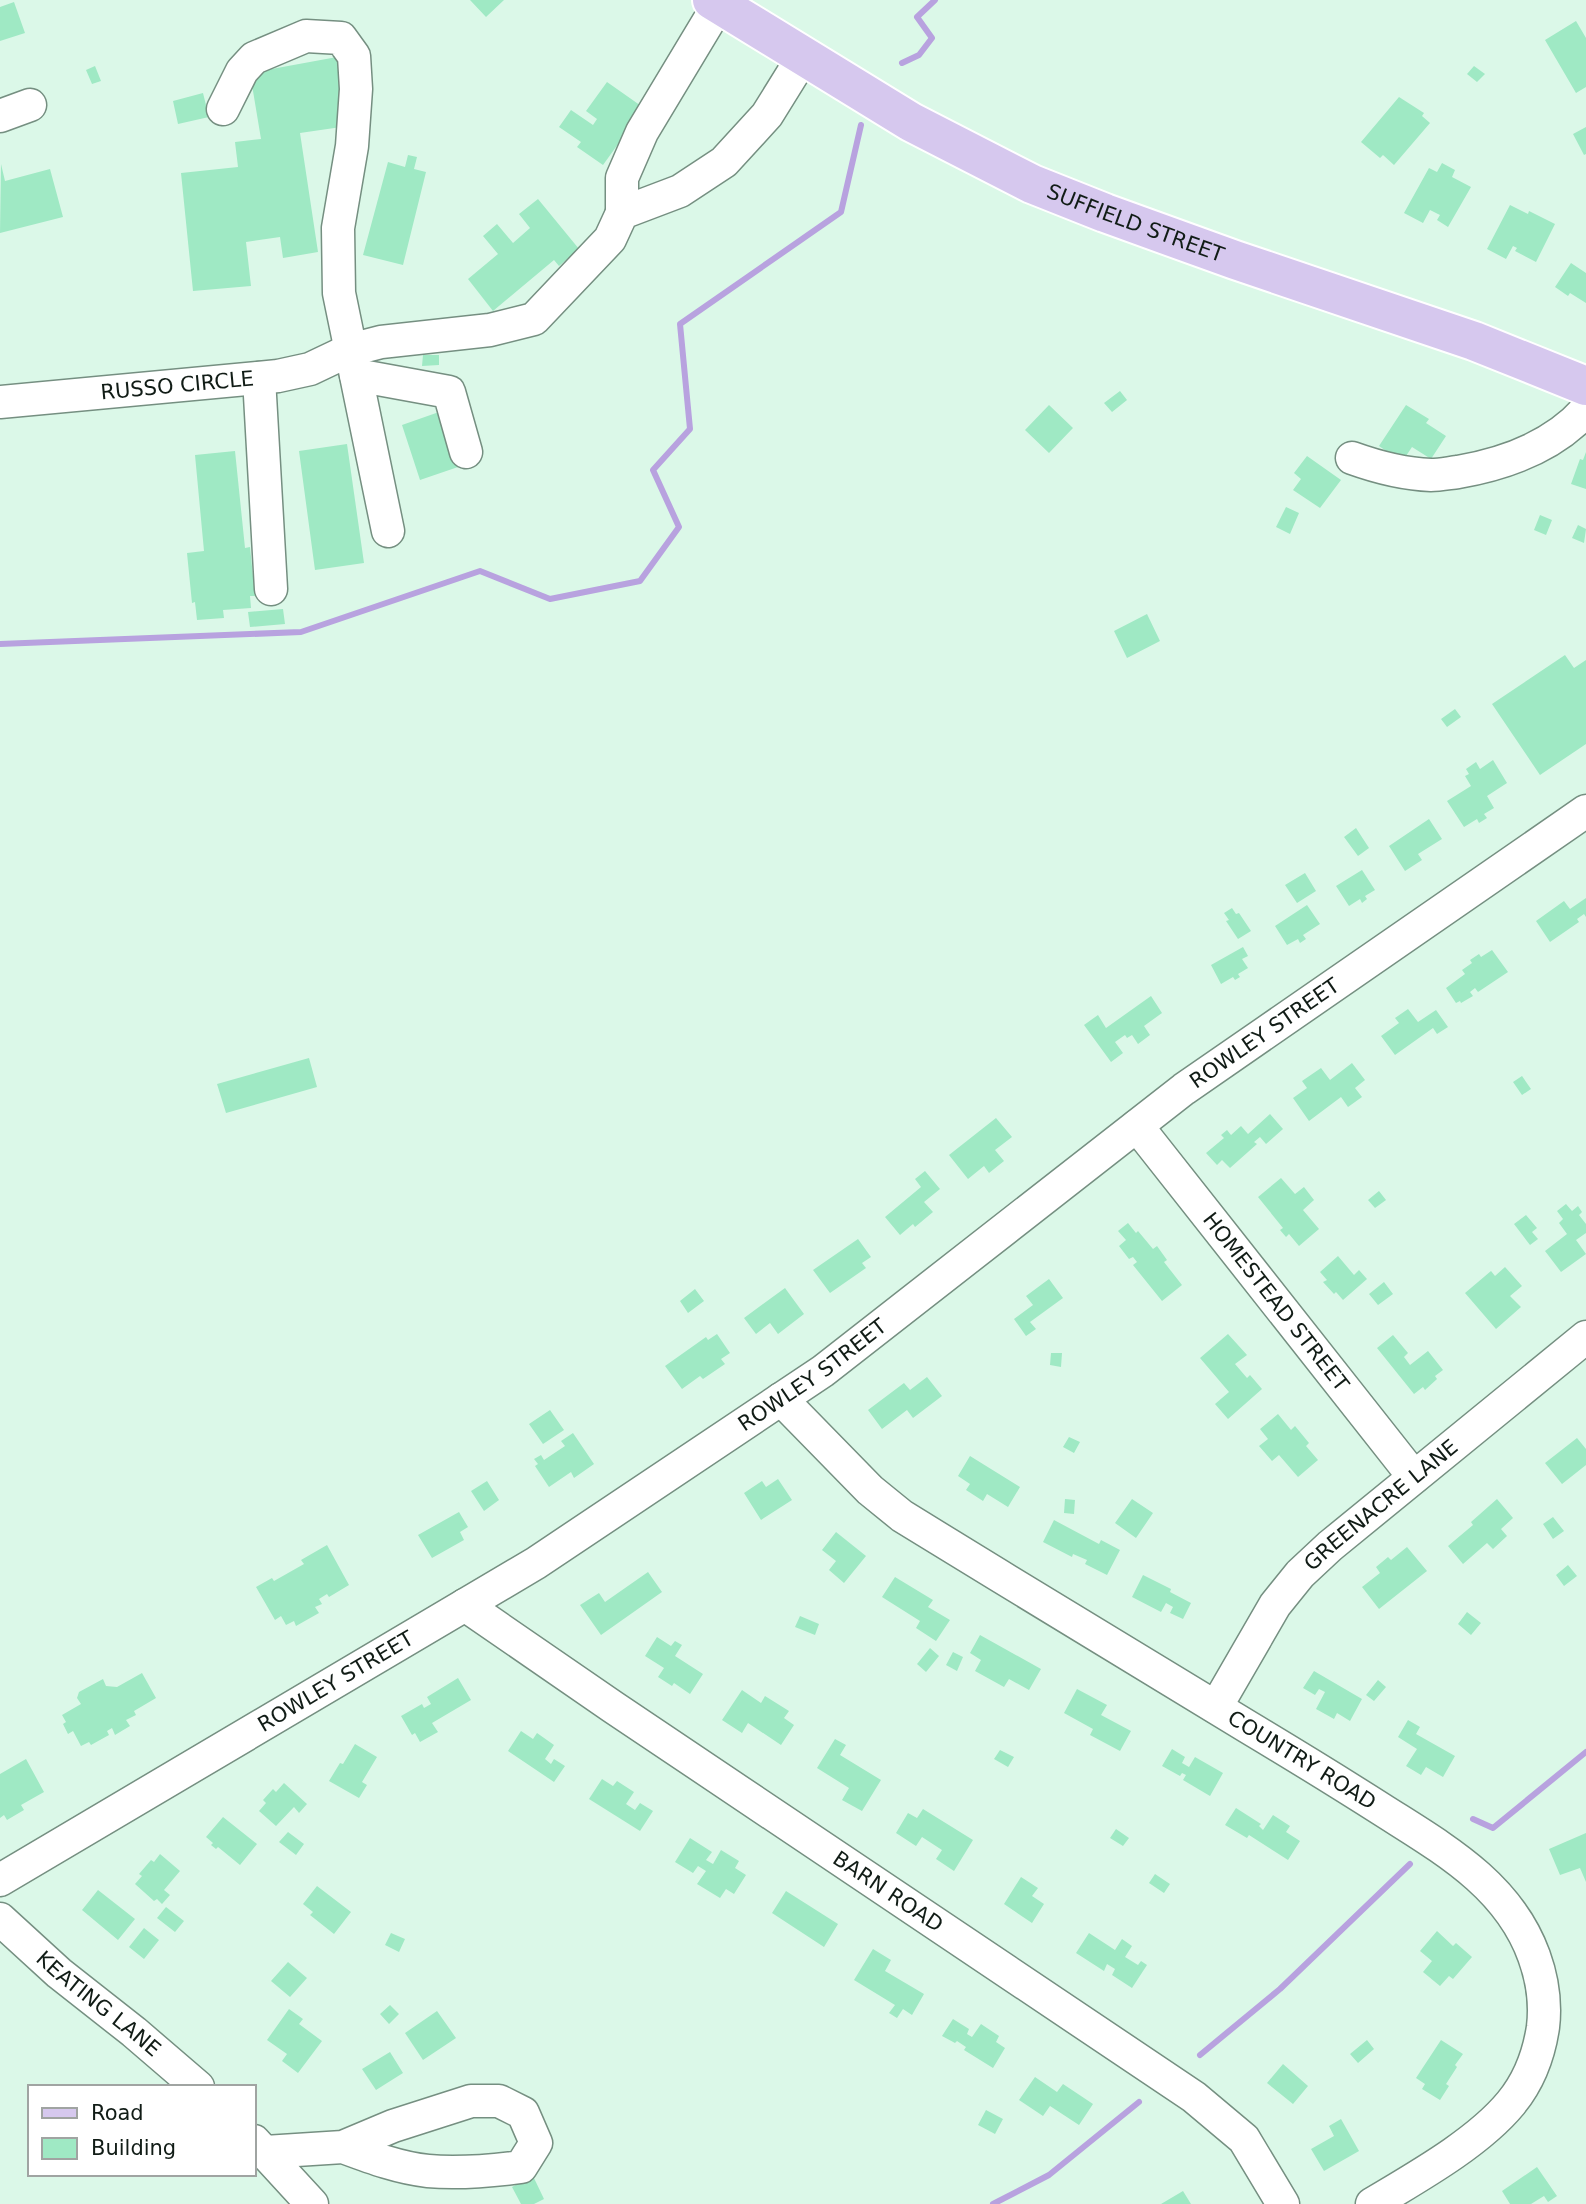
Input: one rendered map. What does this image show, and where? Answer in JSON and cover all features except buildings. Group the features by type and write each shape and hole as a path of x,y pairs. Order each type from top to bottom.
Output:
{"main road":[{"name":"SUFFIELD STREET","path":"715,2 911,122 1032,184 1128,222 1493,348 1586,386"}],"street":[{"path":"715,2 642,132 622,178 622,213 680,191 724,162 767,115 803,57"},
{"path":"223,109 242,71 254,58 306,36 341,38 354,56 356,89 352,146 338,228 339,293 388,531"},
{"path":"0,116 30,105"},
{"name":"RUSSO CIRCLE","path":"0,402 259,378 353,362 381,342 490,330 534,319 610,239 622,213"},
{"path":"353,362 449,392 466,452"},
{"path":"259,378 271,589"},
{"path":"1352,458 1380,468 1433,475 1486,467 1516,457 1544,442 1586,410"},
{"name":"ROWLEY STREET","path":"0,1880 536,1563 823,1371 1195,1082 1586,811"},
{"name":"HOMESTEAD STREET","path":"1137,1126 1414,1478"},
{"name":"GREENACRE LANE","path":"1216,1707 1265,1620 1286,1590 1330,1546 1586,1337"},
{"name":"COUNTRY ROAD","path":"781,1399 870,1490 902,1516 1331,1777 1446,1851 1493,1889 1510,1909 1525,1935 1543,1989 1544,2020 1535,2058 1520,2090 1503,2112 1476,2135 1372,2204"},
{"name":"BARN ROAD","path":"465,1605 1194,2097 1244,2139 1283,2204"},
{"name":"KEATING LANE","path":"0,1919 59,1973 196,2085"},
{"path":"259,2146 343,2147 426,2171 481,2172 521,2167 537,2143 523,2113 499,2101 471,2101 393,2126 343,2147"},
{"path":"259,2146 312,2204"}],"waterway":[{"path":"902,63 919,55 932,38 917,17 935,0"},
{"path":"0,644 301,632 480,571 550,599 640,581 679,527 653,470 690,429 680,324 841,212 861,125"},
{"path":"1473,1819 1493,1828 1586,1752"},
{"path":"1200,2055 1280,1989 1410,1864"},
{"path":"993,2204 1049,2175 1139,2102"}]}
